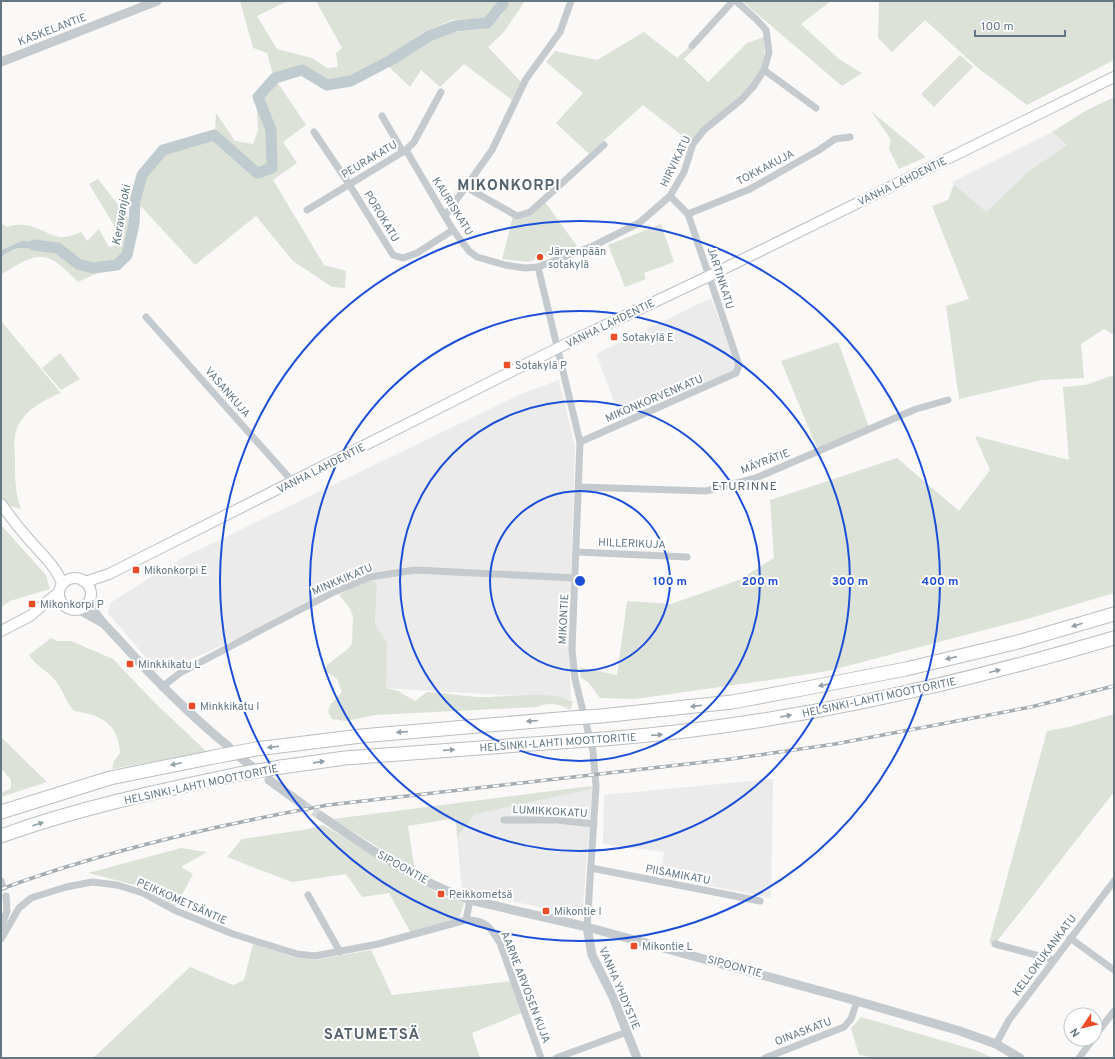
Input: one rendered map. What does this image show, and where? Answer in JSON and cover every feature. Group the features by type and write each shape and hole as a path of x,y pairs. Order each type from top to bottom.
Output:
{"highway":[{"name":"HELSINKI-LAHTI MOOTTORITIE","path":"1,812 110,778 214,756 256,749 361,736 601,716 732,702 906,669 1018,642 1114,614"},
{"name":"HELSINKI-LAHTI MOOTTORITIE","path":"1,836 81,811 171,788 281,767 345,758 674,733 806,713 910,692 1018,665 1114,638"}],"main road":[{"name":"VANHA LAHDENTIE","path":"79,579 88,581 109,574 568,343 709,276 1114,77"},
{"path":"1,504 25,536 58,574 61,588 60,600 64,605 72,609 83,607 89,597 89,588 79,579 46,559"},
{"name":"VANHA LAHDENTIE","path":"89,597 109,574"},
{"path":"30,616 61,588 66,580 79,579"},
{"path":"1,632 30,616 64,605"}],"street":[{"name":"KASKELANTIE","path":"1,62 157,1"},
{"path":"445,216 492,150 526,79 560,32 571,1"},
{"path":"692,46 734,1"},
{"name":"HIRVIKATU","path":"538,267 593,246 639,223 670,196 684,172 694,144 704,130 742,99 753,87 764,70 769,52 766,30 757,20 734,1"},
{"path":"764,70 816,108"},
{"name":"PEURAKATU","path":"307,210 405,151 414,142 441,92"},
{"name":"KAURISKATU","path":"382,116 453,230 469,251 477,257 505,265 525,268 538,267"},
{"name":"POROKATU","path":"314,132 350,184 393,255 403,258 417,253 453,230"},
{"name":"TOKKAKUJA","path":"688,214 750,189 836,139 850,137"},
{"path":"466,187 518,216 530,212 604,145"},
{"name":"JARTINKATU","path":"670,196 688,214 738,365 736,373"},
{"name":"MIKONTIE","path":"538,267 580,442 580,487 572,650 575,680 593,751 596,786 587,927"},
{"name":"VASANKUJA","path":"146,317 293,482"},
{"name":"MIKONKORVENKATU","path":"580,442 736,373"},
{"name":"MÄYRÄTIE","path":"580,487 706,492 756,478 916,409 948,400"},
{"name":"HILLERIKUJA","path":"577,552 687,556"},
{"name":"MINKKIKATU","path":"162,687 180,673 334,592 370,577 415,570 576,578"},
{"path":"89,597 103,622 162,687 203,726 229,747"},
{"path":"78,609 103,622"},
{"path":"241,758 254,768"},
{"path":"269,780 302,804"},
{"name":"SIPOONTIE","path":"321,816 407,871 470,900 587,927 857,1001 960,1031 996,1044 1020,1058"},
{"name":"LUMIKKOKATU","path":"504,820 556,820 594,824"},
{"name":"PIISAMIKATU","path":"590,868 760,901"},
{"name":"KELLOKUKANKATU","path":"996,1044 1009,1020 1114,881"},
{"name":"PEIKKOMETSÄNTIE","path":"1,933 19,908 31,898 66,887 92,882 118,885 143,894 174,910 225,932 291,952 315,956 378,944 466,920"},
{"path":"308,895 340,952"},
{"path":"1,933 7,911 6,896"},
{"path":"466,920 470,900"},
{"name":"AARNE ARVOSEN KUJA","path":"466,920 475,919 484,922 492,928 500,943 541,1058"},
{"name":"VANHA YHDYSTIE","path":"587,927 592,955 610,990 637,1058"},
{"path":"1070,938 1114,970"},
{"path":"995,944 1054,960"},
{"name":"OINASKATU","path":"765,1058 778,1056 844,1027 851,1019 857,1001"},
{"path":"1103,1025 1114,1011"},
{"path":"556,1058 627,1032"},
{"path":"1079,1058 1087,1047"}],"shaded area":[{"path":"240,1 288,1 257,16 277,49 312,58 327,68 338,67 336,53 342,48 316,1 499,1 485,19 452,20 424,32 389,56 350,77 327,82 301,67 273,75 267,53 253,48"},
{"path":"508,1 525,1 504,32 488,47 521,82 512,100 464,64 440,87 421,70 410,87 389,67 430,37 453,32 485,29 502,15"},
{"path":"742,1 831,1 801,24 839,59 862,73 842,86"},
{"path":"879,1 1114,1 1114,60 1027,105 978,68 925,20 892,52 878,38"},
{"path":"644,32 677,58 690,46 694,49 684,59 708,82 747,43 764,37 765,45 761,68 749,87 740,97 690,142 643,105 589,154 556,123 583,93 546,62 555,51 597,60"},
{"path":"960,55 973,67 934,107 921,94"},
{"path":"276,80 306,125 283,142 297,163 273,180 324,265 346,271 345,288 332,287 293,261 256,216 195,265 137,202 143,176 165,151 213,137 257,174 274,168 272,130 260,97"},
{"path":"1114,97 1114,335 1104,329 1081,344 1084,378 1042,380 959,399 946,306 969,299 932,206 948,200 954,184 986,212 1029,171 1067,145 1052,132 1087,110"},
{"path":"256,98 269,131 271,167 257,171 215,134 216,113 235,141 253,144 258,130"},
{"path":"871,111 926,157 899,169 889,149 891,140"},
{"path":"1052,132 1067,145 1029,171 985,213 952,182"},
{"path":"98,179 133,224 126,254 122,259 111,265 90,267 76,262 65,250 58,246 42,241 24,242 1,250 1,223 7,227 22,224 28,225 59,237 67,237 81,232 87,241 99,229 109,247 114,246 118,232 89,184"},
{"path":"545,202 577,246 547,257 540,252 536,254 536,259 529,262 502,259 513,216"},
{"path":"661,224 674,262 644,273 646,279 625,287 608,245"},
{"path":"22,241 48,242 49,249 42,250 20,248 15,249 1,257 1,250"},
{"path":"23,247 42,250 58,249 85,267 98,269 108,268 78,282 58,264 50,259 41,257 24,261 1,275 1,257 9,252"},
{"path":"711,298 736,365 733,373 620,416 596,354"},
{"path":"1,321 61,393 40,403 28,413 23,418 16,432 14,443 15,479 16,491 21,509 6,505 1,499"},
{"path":"838,342 869,427 817,448 781,361"},
{"path":"60,353 80,379 61,390 42,368"},
{"path":"1114,375 1114,593 1027,619 828,671 635,699 600,698 588,682 581,678 579,667 617,675 627,601 671,604 739,580 774,558 770,500 897,458 959,511 990,470 975,436 1069,460 1063,387 1085,385"},
{"path":"559,380 575,446 569,645 571,699 385,688 387,643 375,624 377,587 375,582 370,577 175,667 156,669 108,613 110,603 180,559 521,394"},
{"path":"1,525 46,575 50,589 10,601 1,607"},
{"path":"372,580 375,582 377,587 375,624 387,643 386,688 398,691 415,701 427,692 479,697 528,695 554,696 573,702 570,710 558,705 545,704 536,707 375,715 346,721 332,719 328,712 330,705 342,692 337,679 325,671 326,666 349,648 352,643 353,616 349,607 339,595 351,588"},
{"path":"51,638 57,641 71,641 113,659 155,703 207,752 112,769 114,761 120,753 119,743 112,728 100,718 74,711 54,679 34,662 29,655"},
{"path":"1114,714 1114,792 995,944 989,943 1047,731 1069,727"},
{"path":"1,737 47,782 1,797 1,793 11,788 11,780 1,768"},
{"path":"773,779 771,898 661,876 664,852 603,844 604,795"},
{"path":"591,786 592,789 475,814 457,838 456,818 408,826 415,870 333,819"},
{"path":"592,789 583,909 575,908 565,913 462,890 457,838 475,814"},
{"path":"323,825 439,894 464,903 458,922 412,935 389,893 362,897 346,874 292,882 227,857 242,839 309,829"},
{"path":"181,848 207,852 181,867 193,874 174,910 157,901 146,888 88,873"},
{"path":"253,944 293,957 315,960 371,950 392,995 513,981 524,1012 472,1033 480,1058 93,1058 190,967 233,985 244,980"},
{"path":"861,1017 975,1050 993,1058 878,1058 859,1055 851,1028"}],"waterway":[{"name":"Keravanjoki","path":"34,245 58,248 78,264 93,268 117,265 127,255 134,224 135,201 142,175 163,150 214,135 257,173 272,168 271,130 258,97 275,78 302,70 327,85 351,81 391,60 429,36 455,26 487,23 503,4 503,1"}],"tunnel":[{"path":"302,804 321,816"},
{"path":"2,884 6,896"}],"railway":[{"path":"1,889 81,862 163,840 245,821 328,805 731,759 835,744 1031,707 1114,686"}],"place":[{"name":"Järvenpään sotakylä","path":"540,257"},
{"name":"Sotakylä E","path":"614,337"},
{"name":"Sotakylä P","path":"507,365"},
{"name":"Mikonkorpi E","path":"136,570"},
{"name":"Mikonkorpi P","path":"32,604"},
{"name":"Minkkikatu L","path":"130,664"},
{"name":"Minkkikatu I","path":"192,706"},
{"name":"Peikkometsä","path":"441,894"},
{"name":"Mikontie I","path":"546,911"},
{"name":"Mikontie L","path":"634,946"}],"district":[{"name":"MIKONKORPI","path":"509,185"},
{"name":"ETURINNE","path":"745,486"},
{"name":"SATUMETSÄ","path":"372,1034"}]}
